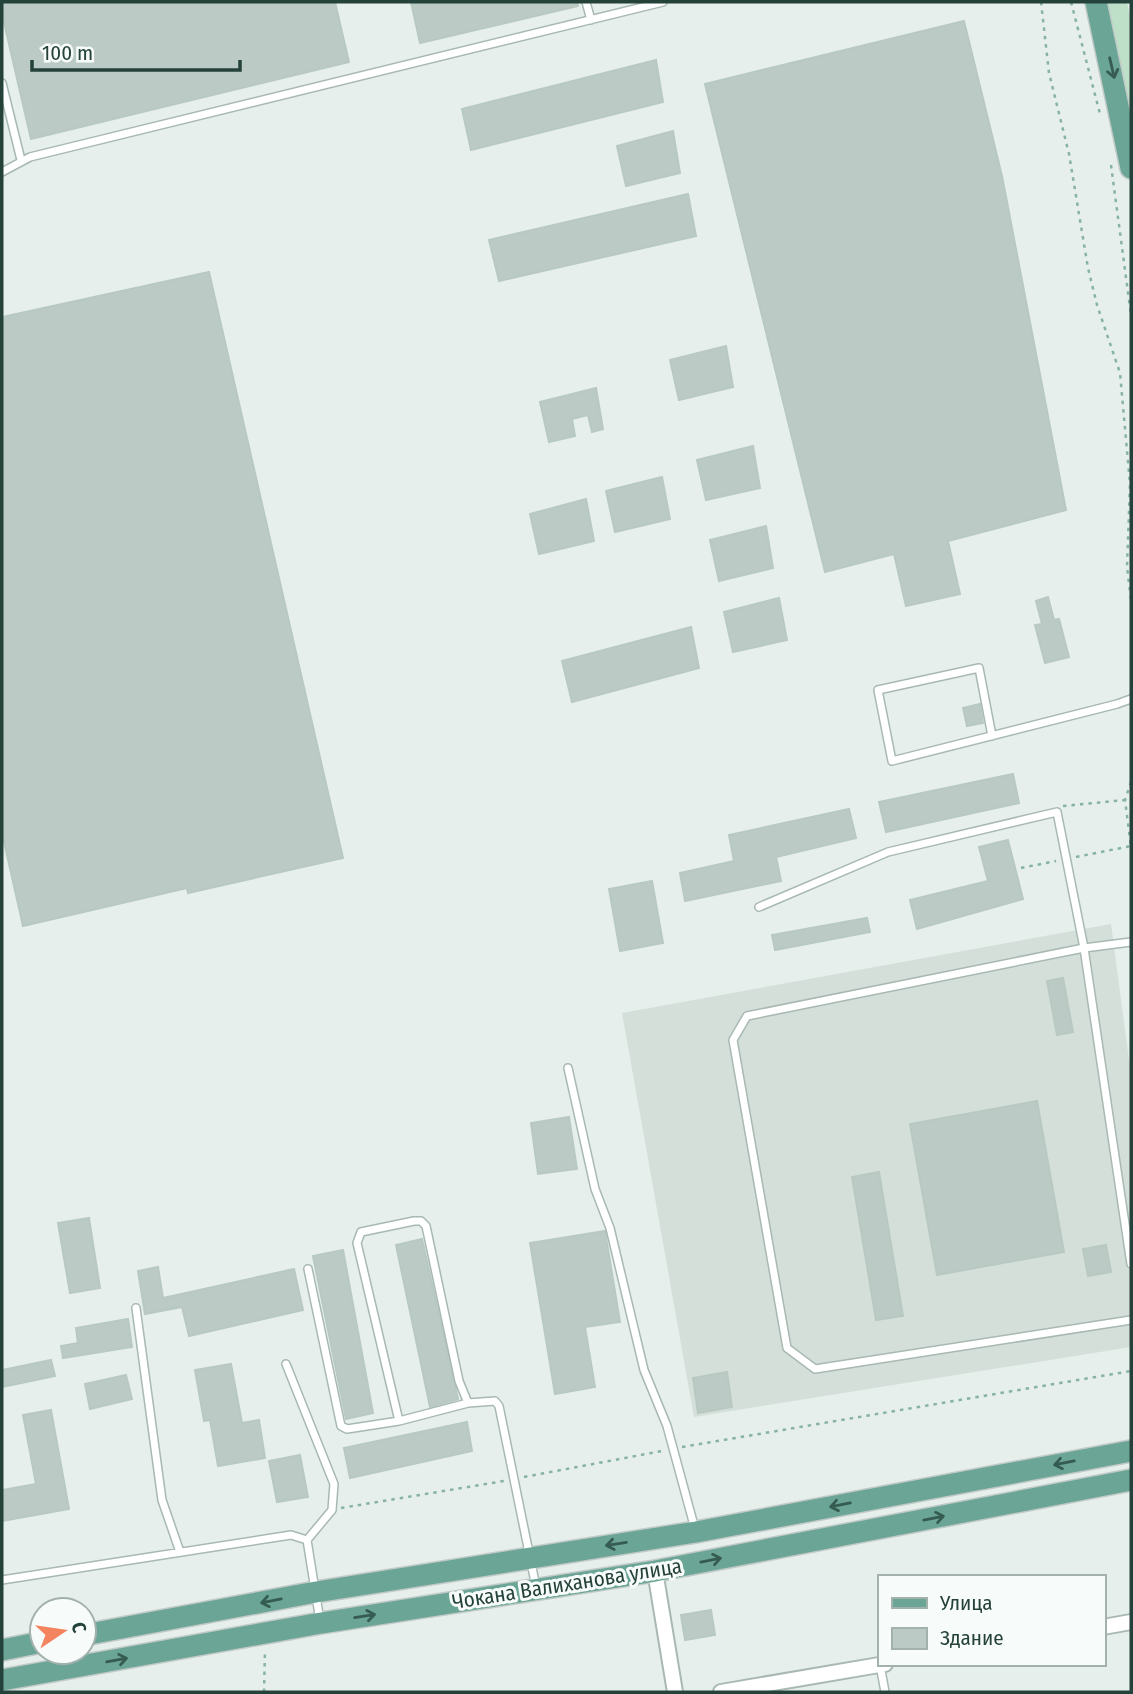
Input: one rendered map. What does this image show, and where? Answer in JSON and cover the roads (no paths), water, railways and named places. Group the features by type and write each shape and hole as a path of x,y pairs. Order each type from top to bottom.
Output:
{"main road":[{"path":"1096,2 1129,140 1131,168"},
{"name":"Чокана Валиханова улица","path":"98,1632 316,1592 696,1532 1131,1451"},
{"name":"Чокана Валиханова улица","path":"2,1680 321,1623 655,1571 1131,1480"},
{"path":"2,1650 28,1645"}],"street":[{"path":"655,1571 675,1692"},
{"path":"1105,1627 1131,1622"},
{"path":"721,1692 878,1665"}],"lane":[{"path":"586,2 591,20"},
{"path":"2,172 21,160 663,2"},
{"path":"2,83 21,160"},
{"path":"992,736 979,668 878,690 892,761 992,736 1131,699"},
{"path":"759,907 888,852 1057,812 1084,948 1131,1264"},
{"path":"1131,942 1084,948 747,1016 733,1040 787,1348 815,1369 1131,1320"},
{"path":"568,1068 595,1189 610,1228 644,1370 673,1449 696,1532"},
{"path":"399,1421 357,1243 361,1232 414,1221 421,1221 426,1226 459,1381 468,1403"},
{"path":"308,1269 341,1426 347,1429 399,1421 468,1403 495,1401 499,1406 537,1588"},
{"path":"136,1308 163,1500 180,1552"},
{"path":"286,1364 334,1484 332,1510 307,1540 321,1623"},
{"path":"2,1580 291,1535 307,1540"},
{"path":"880,1666 886,1692"}]}
